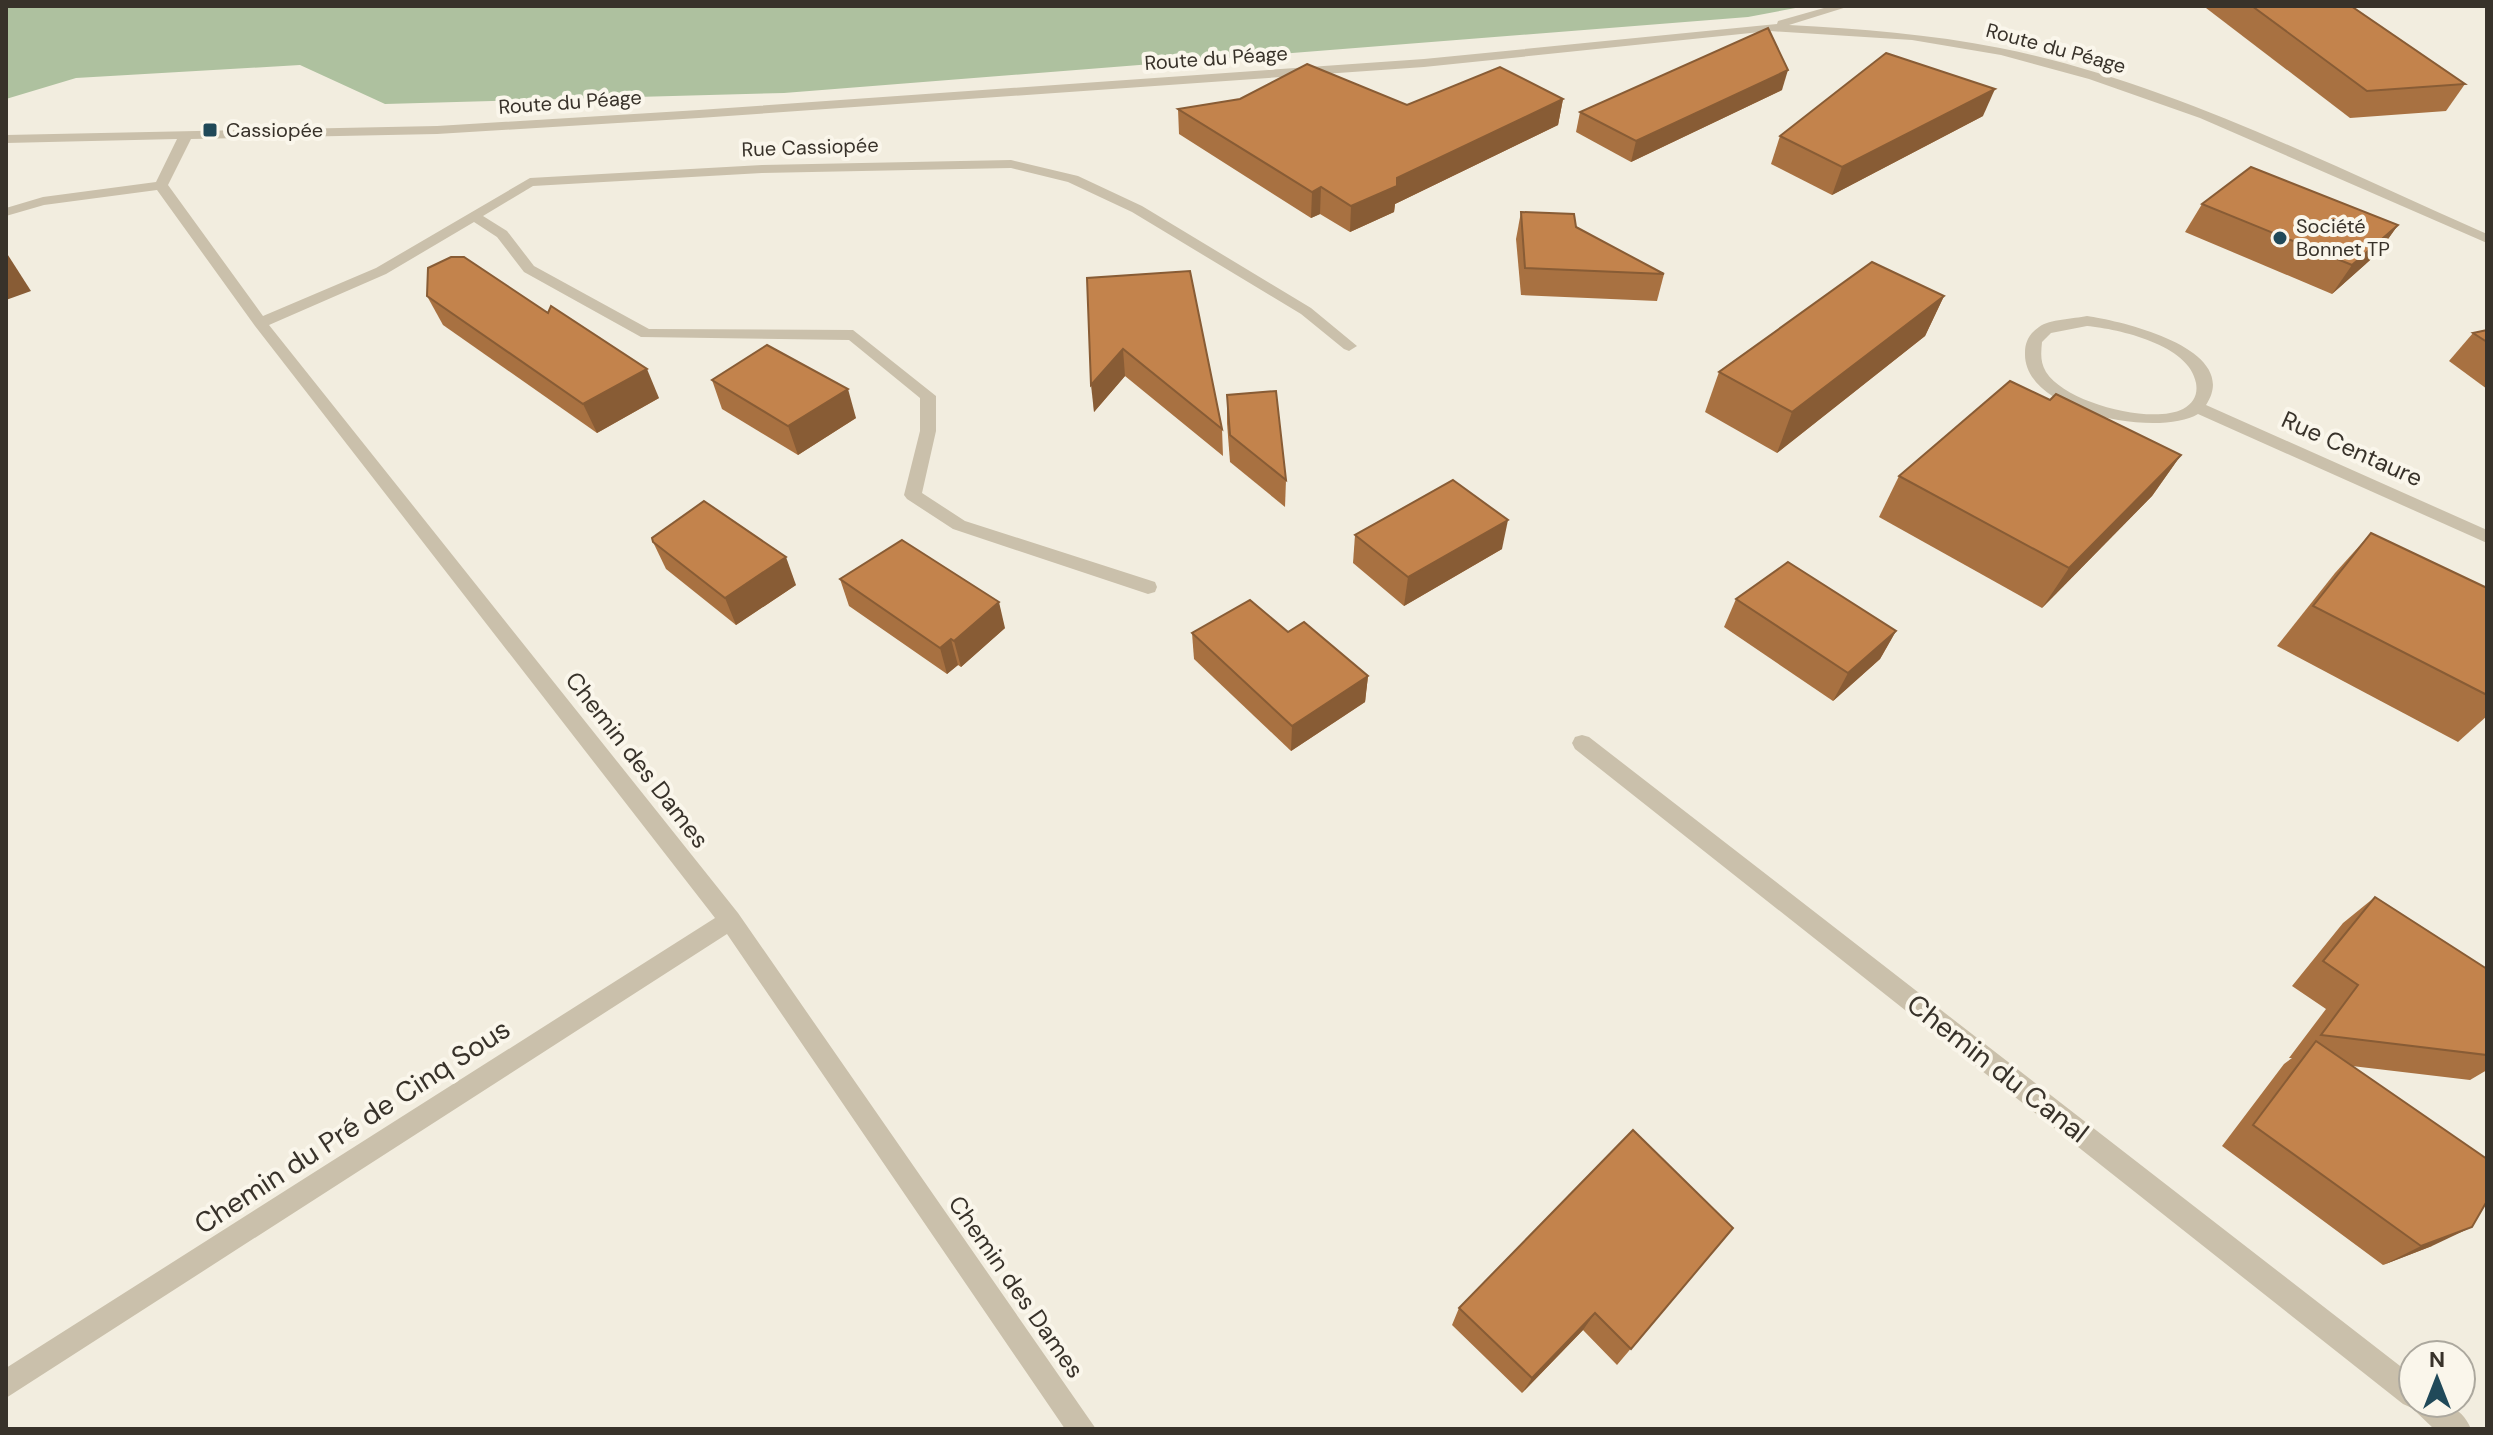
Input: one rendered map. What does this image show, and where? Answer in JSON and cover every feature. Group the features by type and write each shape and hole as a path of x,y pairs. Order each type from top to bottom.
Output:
{"street":[{"path":"1770,27 1844,6"},
{"name":"Route du Péage","path":"6,139 437,130 699,114 1424,63 1770,27 1912,36 2002,52 2093,76 2205,115 2487,239"},
{"path":"6,212 43,201 161,185 186,135"},
{"name":"Rue Cassiopée","path":"260,323 381,271 530,182 937,162 1011,164 1073,179 1137,209 1306,311 1349,346"},
{"name":"Chemin des Dames","path":"161,185 260,323 730,920 1082,1429"},
{"path":"476,217 502,234 529,269 646,334 853,335 928,396 928,431 913,495 959,525 1148,587"},
{"path":"2087,321 2132,328 2160,339 2196,366 2205,383 2205,393 2197,407 2188,414 2164,419 2140,419 2109,414 2079,403 2043,378 2033,361 2034,341 2046,329 2087,321"},
{"name":"Rue Centaure","path":"2197,407 2487,537"},
{"name":"Chemin du Canal","path":"1582,743 2397,1381"},
{"name":"Chemin du Pré de Cinq Sous","path":"6,1384 730,920"}],"green space":[{"path":"6,6 1806,6 1748,17 784,93 385,104 300,65 76,78 6,99"}],"building":[{"path":"2252,6 2351,6 2465,84 2367,91"},
{"path":"1768,28 1788,70 1636,141 1580,112"},
{"path":"1886,53 1995,89 1842,167 1780,136"},
{"path":"1307,64 1407,105 1500,67 1563,99 1397,178 1397,186 1351,206 1321,187 1312,192 1178,109 1240,99"},
{"path":"2251,167 2398,225 2352,265 2202,204"},
{"path":"1521,212 1574,214 1576,227 1664,274 1525,268"},
{"path":"451,257 464,257 548,313 551,306 647,369 583,404 427,296 428,268"},
{"path":"1872,262 1944,296 1792,412 1719,372"},
{"path":"1190,271 1222,429 1123,349 1091,385 1087,278"},
{"path":"2487,330 2487,342 2473,333"},
{"path":"767,345 848,389 788,426 712,380"},
{"path":"2010,381 2050,400 2056,394 2181,455 2069,568 1899,476"},
{"path":"1276,391 1286,480 1230,435 1227,395"},
{"path":"1453,480 1508,520 1408,577 1355,535"},
{"path":"704,501 786,557 725,598 653,542 652,538"},
{"path":"2371,533 2487,588 2487,695 2313,606"},
{"path":"902,540 999,602 954,641 951,639 940,648 840,579"},
{"path":"1788,562 1896,631 1848,673 1736,599"},
{"path":"1250,600 1288,632 1304,622 1368,676 1292,726 1192,633"},
{"path":"2375,897 2487,969 2487,1055 2321,1035 2358,985 2323,961"},
{"path":"2316,1041 2487,1159 2487,1201 2472,1227 2421,1246 2253,1125"},
{"path":"1633,1130 1733,1228 1631,1349 1595,1313 1532,1378 1459,1308"}],"place":[{"name":"Cassiopée","path":"210,130"},
{"name":"Société Bonnet TP","path":"2280,238"}]}
